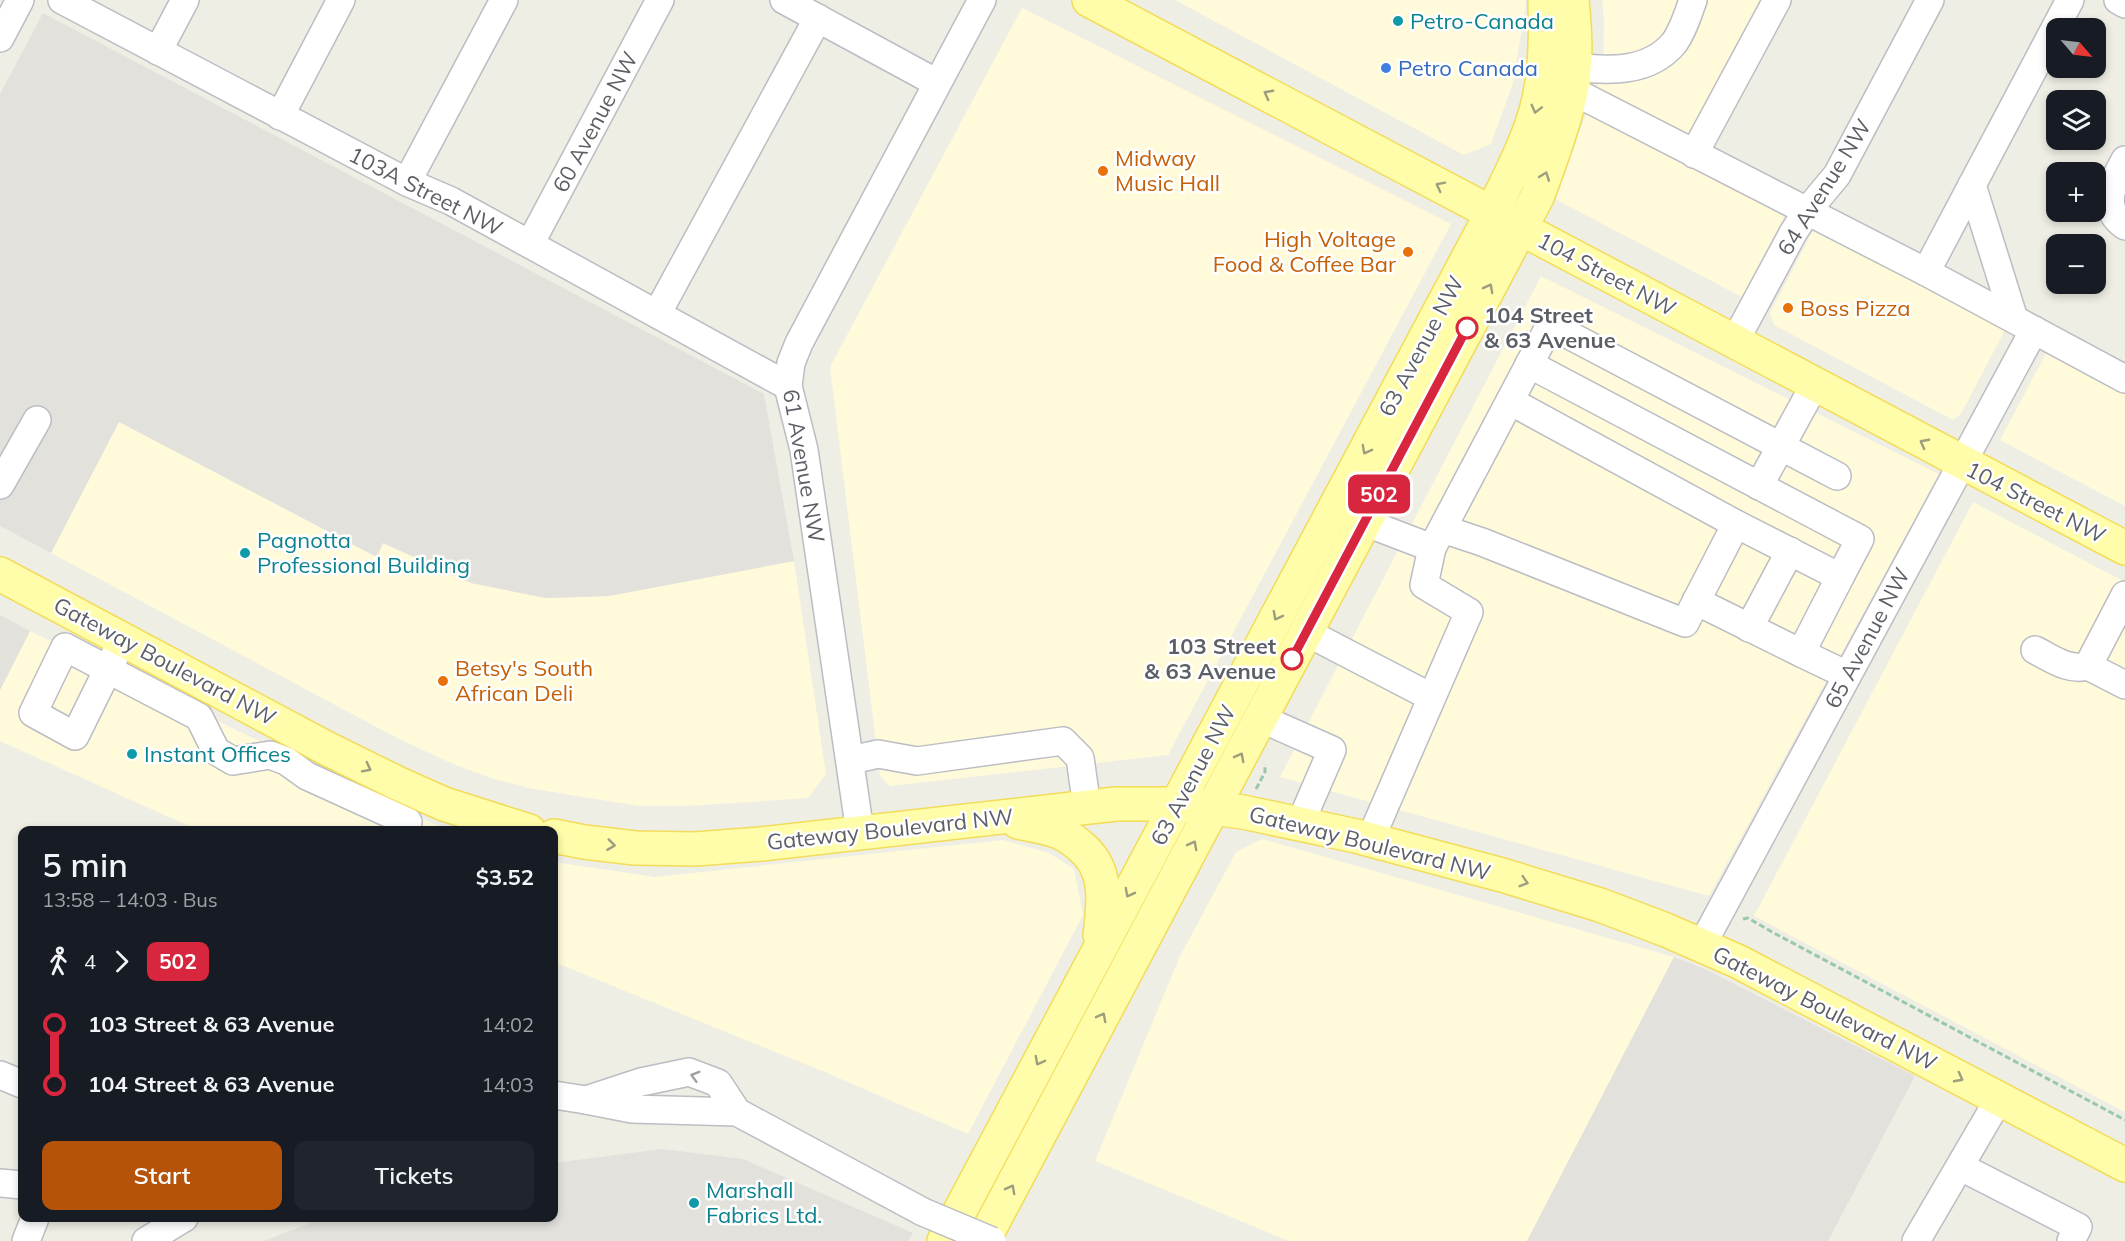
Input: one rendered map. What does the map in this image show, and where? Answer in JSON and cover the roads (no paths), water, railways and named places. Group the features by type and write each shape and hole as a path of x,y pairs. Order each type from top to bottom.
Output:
{"main road":[{"name":"104 Street NW","path":"1089,0 2125,548"},
{"name":"63 Avenue NW","path":"944,1241 1492,213 1529,133 1537,109 1544,60 1545,0"},
{"name":"63 Avenue NW","path":"983,1241 1537,197 1559,137 1572,78 1574,20 1572,0"},
{"name":"Gateway Boulevard NW","path":"0,574 123,639 288,747 326,748 411,815 496,826"},
{"name":"Gateway Boulevard NW","path":"558,837 635,848 696,849 761,844 1116,804 1177,804 1243,812 1370,840 1502,875 1600,905 1702,945 1739,962 2125,1165"},
{"path":"999,817 1059,832 1084,849 1095,861 1104,892 1098,951"}],"street":[{"path":"0,38 21,0"},
{"name":"103A Street NW","path":"62,0 407,182 451,201 788,386"},
{"path":"159,51 185,0"},
{"path":"280,116 341,0"},
{"path":"407,182 504,0"},
{"name":"60 Avenue NW","path":"530,244 660,0"},
{"path":"784,0 937,83"},
{"name":"61 Avenue NW","path":"860,832 804,450 788,386 791,363 799,343 982,0"},
{"path":"1572,78 1594,69 1630,68 1656,59 1674,42 1693,0"},
{"path":"1694,154 1777,0"},
{"name":"64 Avenue NW","path":"1735,341 1807,211 1837,175 1930,0"},
{"path":"1926,272 2070,0"},
{"path":"2118,0 2125,4"},
{"path":"657,314 818,18"},
{"path":"1572,78 1694,154 1926,272 2125,379"},
{"path":"2118,218 2110,197 2112,183 2125,160"},
{"path":"1972,185 2024,325"},
{"path":"1370,840 1469,612 1424,585 1438,538 1550,325 1837,476"},
{"name":"65 Avenue NW","path":"1702,945 1961,463 2024,325"},
{"path":"1529,364 1860,539 1801,653"},
{"path":"1759,486 1815,384"},
{"path":"1510,401 1736,524 1840,577"},
{"path":"0,485 37,420"},
{"path":"1364,522 1438,538 1482,542 1685,623 1736,524"},
{"path":"1749,628 1790,551"},
{"path":"2088,666 2125,595"},
{"path":"1696,601 1847,675"},
{"path":"1306,632 1431,697"},
{"path":"123,639 110,669 200,717 216,751 233,761 270,755 288,747 307,776 411,815"},
{"path":"2035,650 2068,667 2088,666 2125,685"},
{"path":"1260,718 1332,750 1300,824"},
{"path":"851,760 878,754 917,761 1063,741 1080,758 1087,807"},
{"path":"586,1100 641,1082 689,1072 718,1083 737,1112"},
{"path":"0,1075 18,1082"},
{"path":"558,1096 632,1109 737,1112 923,1212 992,1241"},
{"path":"1916,1241 1999,1099"},
{"path":"1961,1167 2078,1227 2071,1241"},
{"path":"0,1182 18,1184"},
{"path":"26,1241 34,1222"},
{"path":"146,1241 177,1222"}],"place":[{"name":"Petro-Canada","path":"1398,21"},
{"name":"Petro Canada","path":"1386,68"},
{"name":"Midway Music Hall","path":"1103,171"},
{"name":"High Voltage Food & Coffee Bar","path":"1408,252"},
{"name":"Boss Pizza","path":"1788,308"},
{"name":"104 Street & 63 Avenue","path":"1467,328"},
{"name":"Pagnotta Professional Building","path":"245,553"},
{"name":"103 Street & 63 Avenue","path":"1292,659"},
{"name":"Betsy's South African Deli","path":"443,681"},
{"name":"Instant Offices","path":"132,754"},
{"name":"Marshall Fabrics Ltd.","path":"694,1203"}]}
